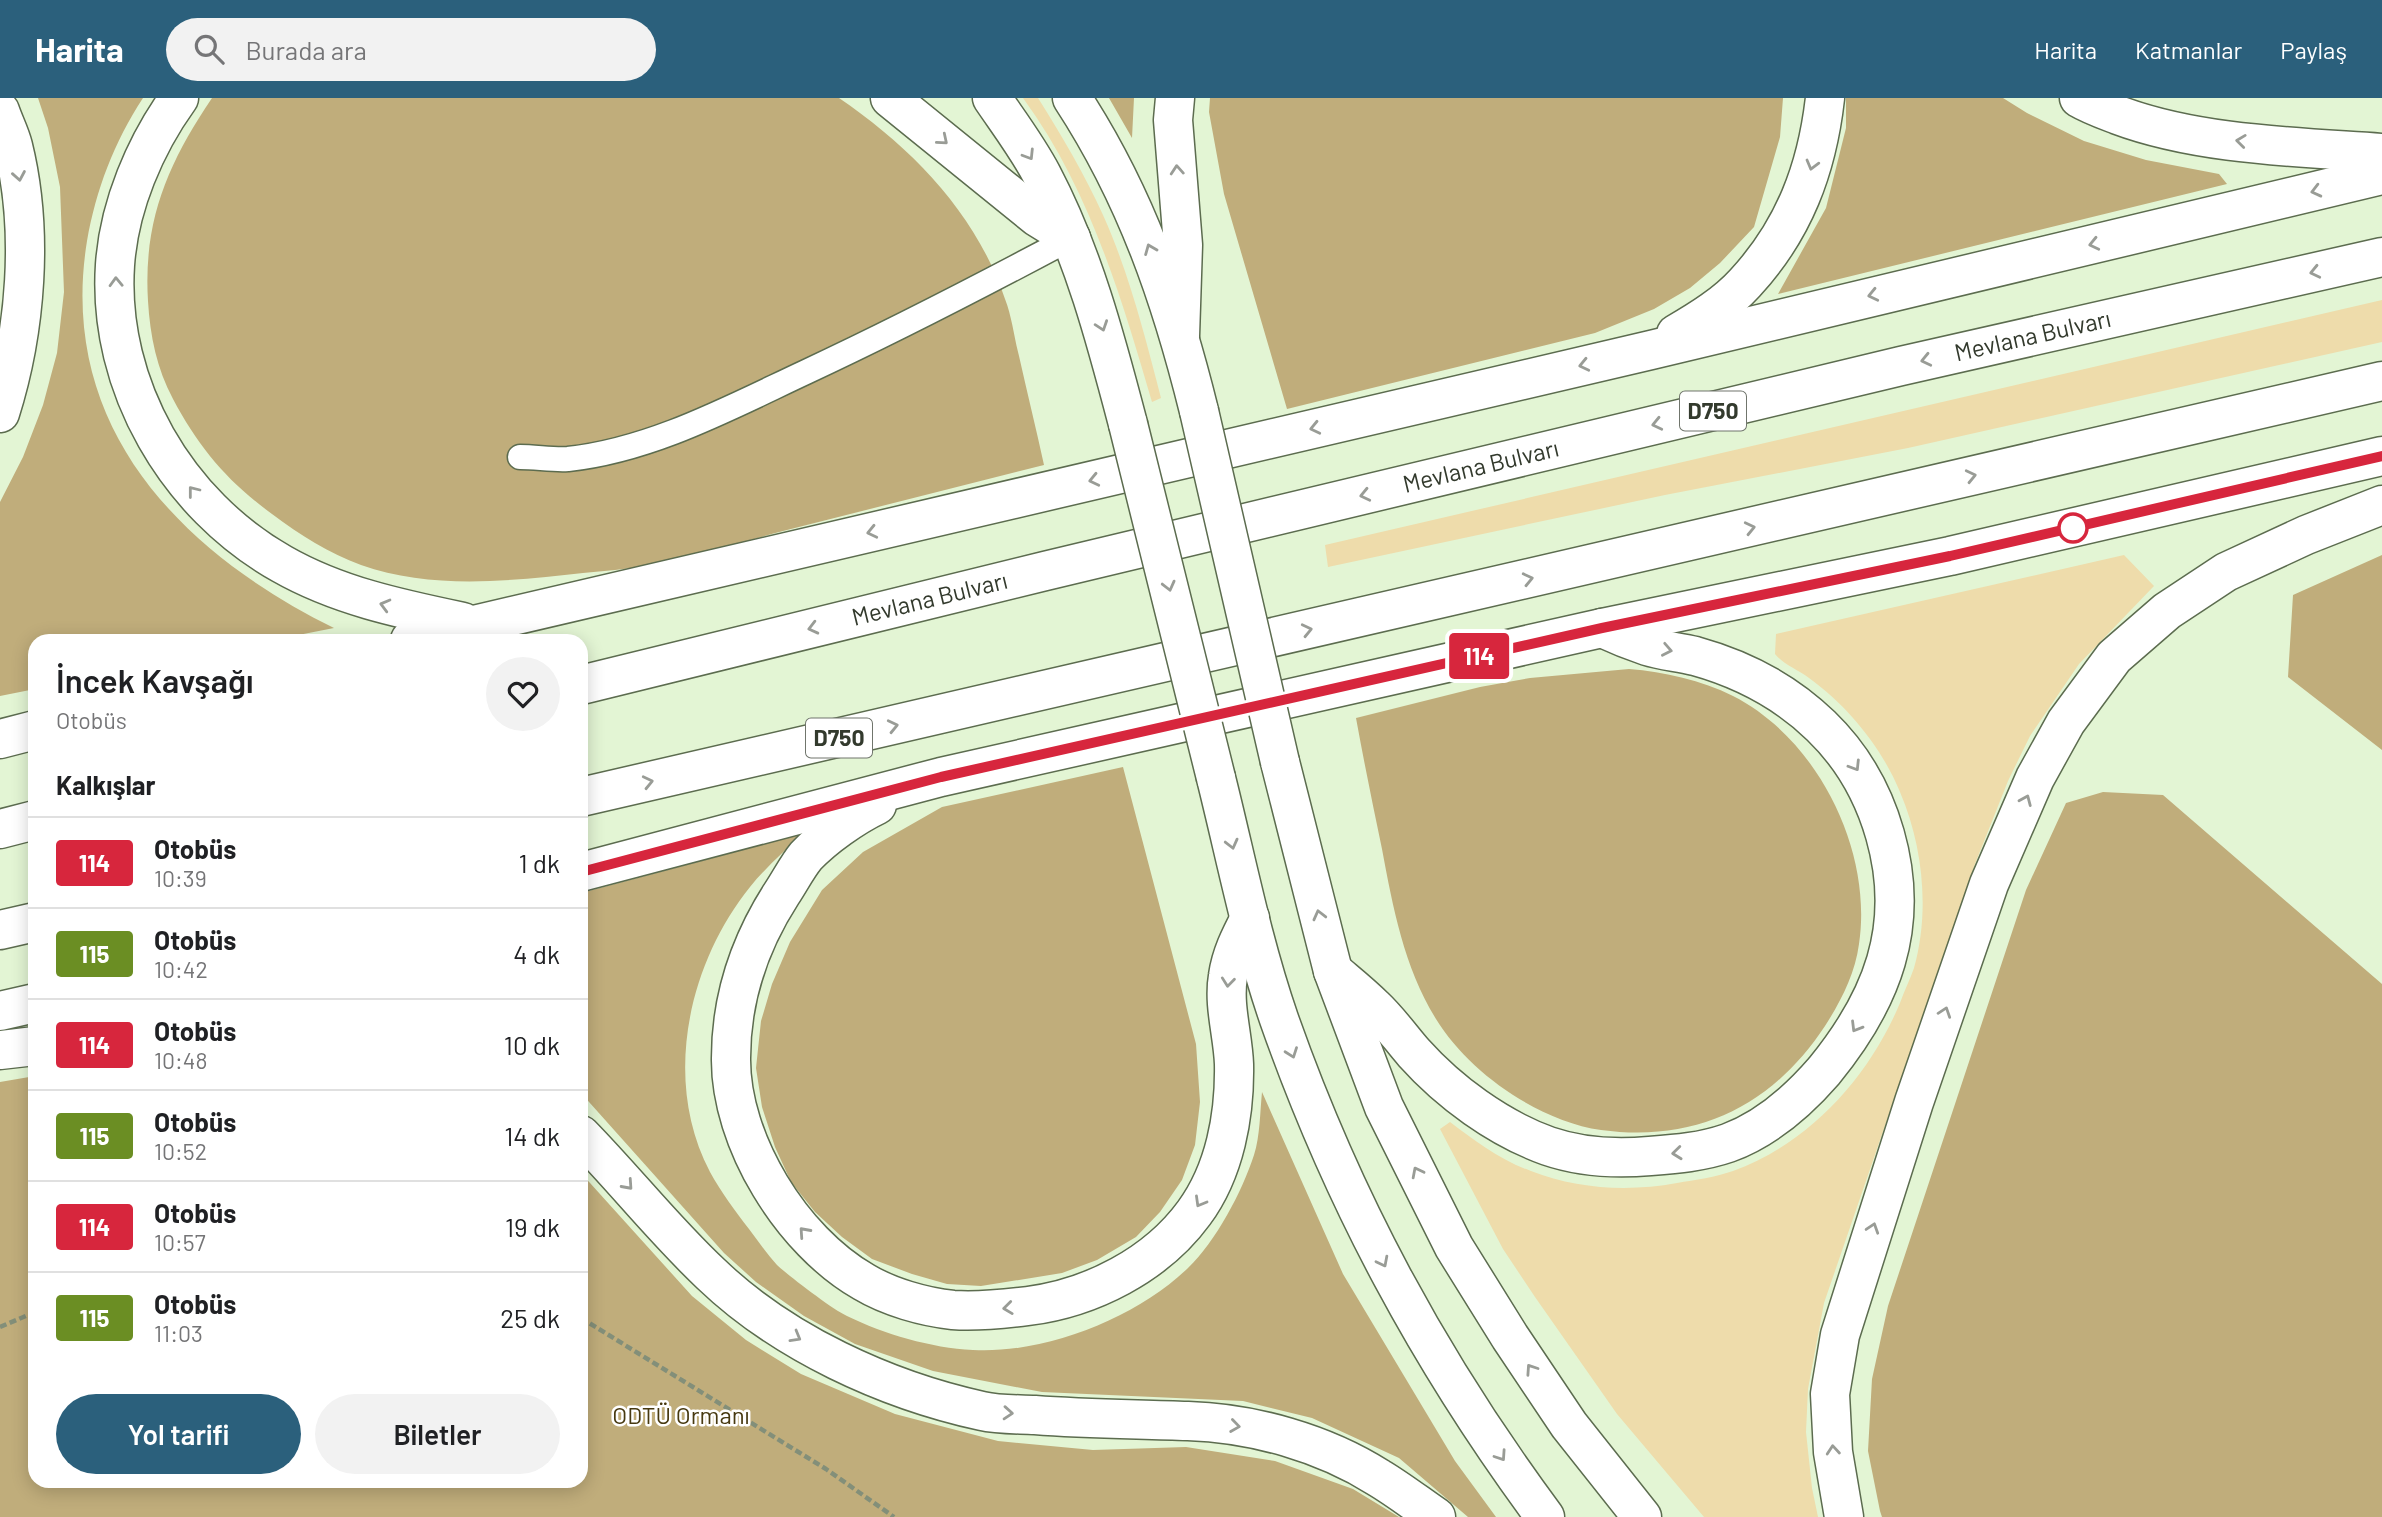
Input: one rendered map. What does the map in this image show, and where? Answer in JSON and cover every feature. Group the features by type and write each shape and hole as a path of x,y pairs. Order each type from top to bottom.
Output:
{"main road":[{"path":"179,98 141,162 129,193 115,264 120,345 131,383 149,425 170,461 199,499 238,536 281,564 317,582 357,597 476,625"},
{"path":"890,98 1037,217 1071,238"},
{"path":"992,98 1042,174 1071,238 1105,333 1250,918 1278,1016 1320,1127 1396,1286 1455,1385 1545,1517"},
{"path":"1072,98 1094,132 1133,206 1157,266 1180,336 1280,762 1333,971 1384,1107 1454,1247 1510,1337 1569,1425 1642,1517"},
{"path":"1175,98 1174,120 1183,245 1180,336"},
{"path":"1651,350 1705,317 1744,284 1776,244 1797,207 1811,172 1822,127 1825,98"},
{"path":"2079,98 2130,119 2177,133 2247,142 2382,153"},
{"path":"0,111 13,145 22,194 24,245 22,311 13,373 0,414"},
{"path":"436,634 1651,350 1838,303 2218,216 2382,175"},
{"name":"Mevlana Bulvarı","path":"588,683 1887,369 2382,257"},
{"name":"D750","path":"588,795 2382,381"},
{"path":"588,871 941,777 1602,628 1950,556 2382,456"},
{"path":"1844,1517 1833,1452 1830,1394 1840,1335 1914,1102 1989,884 2035,778 2066,722 2115,657 2167,611 2226,572 2306,535 2382,505"},
{"path":"1333,971 1375,1007 1416,1055 1447,1085 1483,1111 1516,1132 1550,1147 1587,1154 1637,1157 1701,1151 1730,1142 1783,1112 1807,1091 1840,1051 1873,996 1887,959 1895,910 1891,859 1866,784 1847,754 1821,725 1791,700 1764,683 1736,669 1694,656 1650,647 1602,628"},
{"path":"0,738 28,732"},
{"path":"941,777 856,814 806,856 770,912 748,956 736,1002 731,1059 735,1098 748,1141 771,1188 800,1228 828,1257 864,1283 912,1301 953,1310 994,1310 1035,1305 1091,1290 1130,1270 1165,1244 1194,1213 1216,1175 1227,1140 1234,1062 1227,978 1234,949 1250,918"},
{"path":"0,829 28,822"},
{"path":"0,930 28,924"},
{"path":"0,1010 28,1004"},
{"path":"0,1050 28,1047"},
{"path":"588,1143 684,1247 743,1302 816,1348 896,1387 985,1412 1084,1419 1192,1421 1243,1427 1333,1454 1378,1477 1436,1517"}],"lane":[{"path":"520,457 566,459 616,451 664,435 734,406 906,326 1071,238"}],"path":[{"path":"0,1327 28,1315"},
{"path":"588,1322 826,1469 894,1517"}],"shaded area":[{"path":"1023,98 1038,98 1073,156 1103,215 1129,282 1155,375 1161,398 1152,402 1115,283 1085,206 1067,169"},
{"path":"2382,300 2382,342 1908,448 1665,495 1328,567 1325,545"},
{"path":"2124,555 2154,586 2079,664 2030,736 2008,781 1975,864 1824,1303 1808,1389 1806,1432 1818,1517 1704,1517 1617,1414 1535,1297 1503,1249 1440,1129 1450,1122 1498,1156 1548,1177 1584,1185 1621,1188 1659,1186 1733,1171 1761,1159 1812,1125 1834,1104 1872,1057 1900,1003 1914,968 1919,946 1922,879 1908,813 1884,760 1874,744 1837,701 1775,654 1776,634"}],"green space":[{"path":"38,98 143,98 107,167 95,203 87,241 83,308 91,369 111,425 142,475 180,521 226,561 278,597 334,628 304,634 28,634 28,690 0,696 0,502 23,457 43,405 57,353 64,292 60,187 48,128"},
{"path":"212,98 839,98 892,138 916,161 959,211 977,238 993,268 1007,306 1044,465 647,566 528,579 443,581 388,573 349,560 293,529 256,502 228,476 204,448 183,417 167,388 159,364 150,327 148,301 148,272 154,219 171,170"},
{"path":"1109,98 1134,98 1132,138"},
{"path":"1210,98 1783,98 1780,137 1754,227 1720,263 1690,288 1654,309 1595,333 1287,409 1224,194 1209,112"},
{"path":"1846,98 2003,98 2084,141 2146,160 2219,174 2227,184 1778,294 1826,208 1846,128"},
{"path":"2382,555 2382,750 2288,677 2293,595"},
{"path":"1629,669 1656,672 1721,690 1763,715 1791,740 1814,769 1833,801 1848,836 1857,872 1861,908 1857,955 1842,997 1804,1054 1781,1078 1729,1113 1700,1124 1636,1133 1577,1125 1530,1105 1486,1075 1467,1058 1436,1019 1416,979 1401,937 1356,718 1480,687 1530,678"},
{"path":"1123,767 1196,1044 1200,1102 1195,1145 1182,1180 1160,1212 1136,1237 1097,1260 1062,1273 981,1286 947,1284 872,1259 842,1237 815,1212 791,1182 775,1147 762,1107 756,1068 761,1021 772,984 790,942 822,890 863,852 942,807"},
{"path":"2103,792 2163,795 2382,984 2382,1517 1882,1517 1868,1451 1872,1379 1888,1306 2026,890 2066,803"},
{"path":"802,834 750,887 711,951 697,987 689,1024 685,1062 687,1100 695,1137 710,1172 733,1208 777,1265 821,1300 847,1316 892,1334 957,1349 1001,1350 1059,1339 1116,1317 1143,1302 1167,1286 1198,1257 1235,1200 1254,1155 1262,1092 1343,1274 1455,1461 1496,1517 1468,1517 1399,1458 1312,1418 1243,1401 1042,1392 933,1371 855,1344 804,1316 756,1282 724,1253 588,1101 588,891"},
{"name":"ODTÜ Ormanı","path":"28,1077 28,1488 588,1488 588,1181 692,1296 746,1340 801,1374 895,1414 998,1441 1093,1450 1186,1447 1275,1461 1353,1489 1399,1517 0,1517 0,1082"}],"bus line":[{"name":"114","path":"588,870 941,777 1602,628 1950,556 2382,456"}]}
